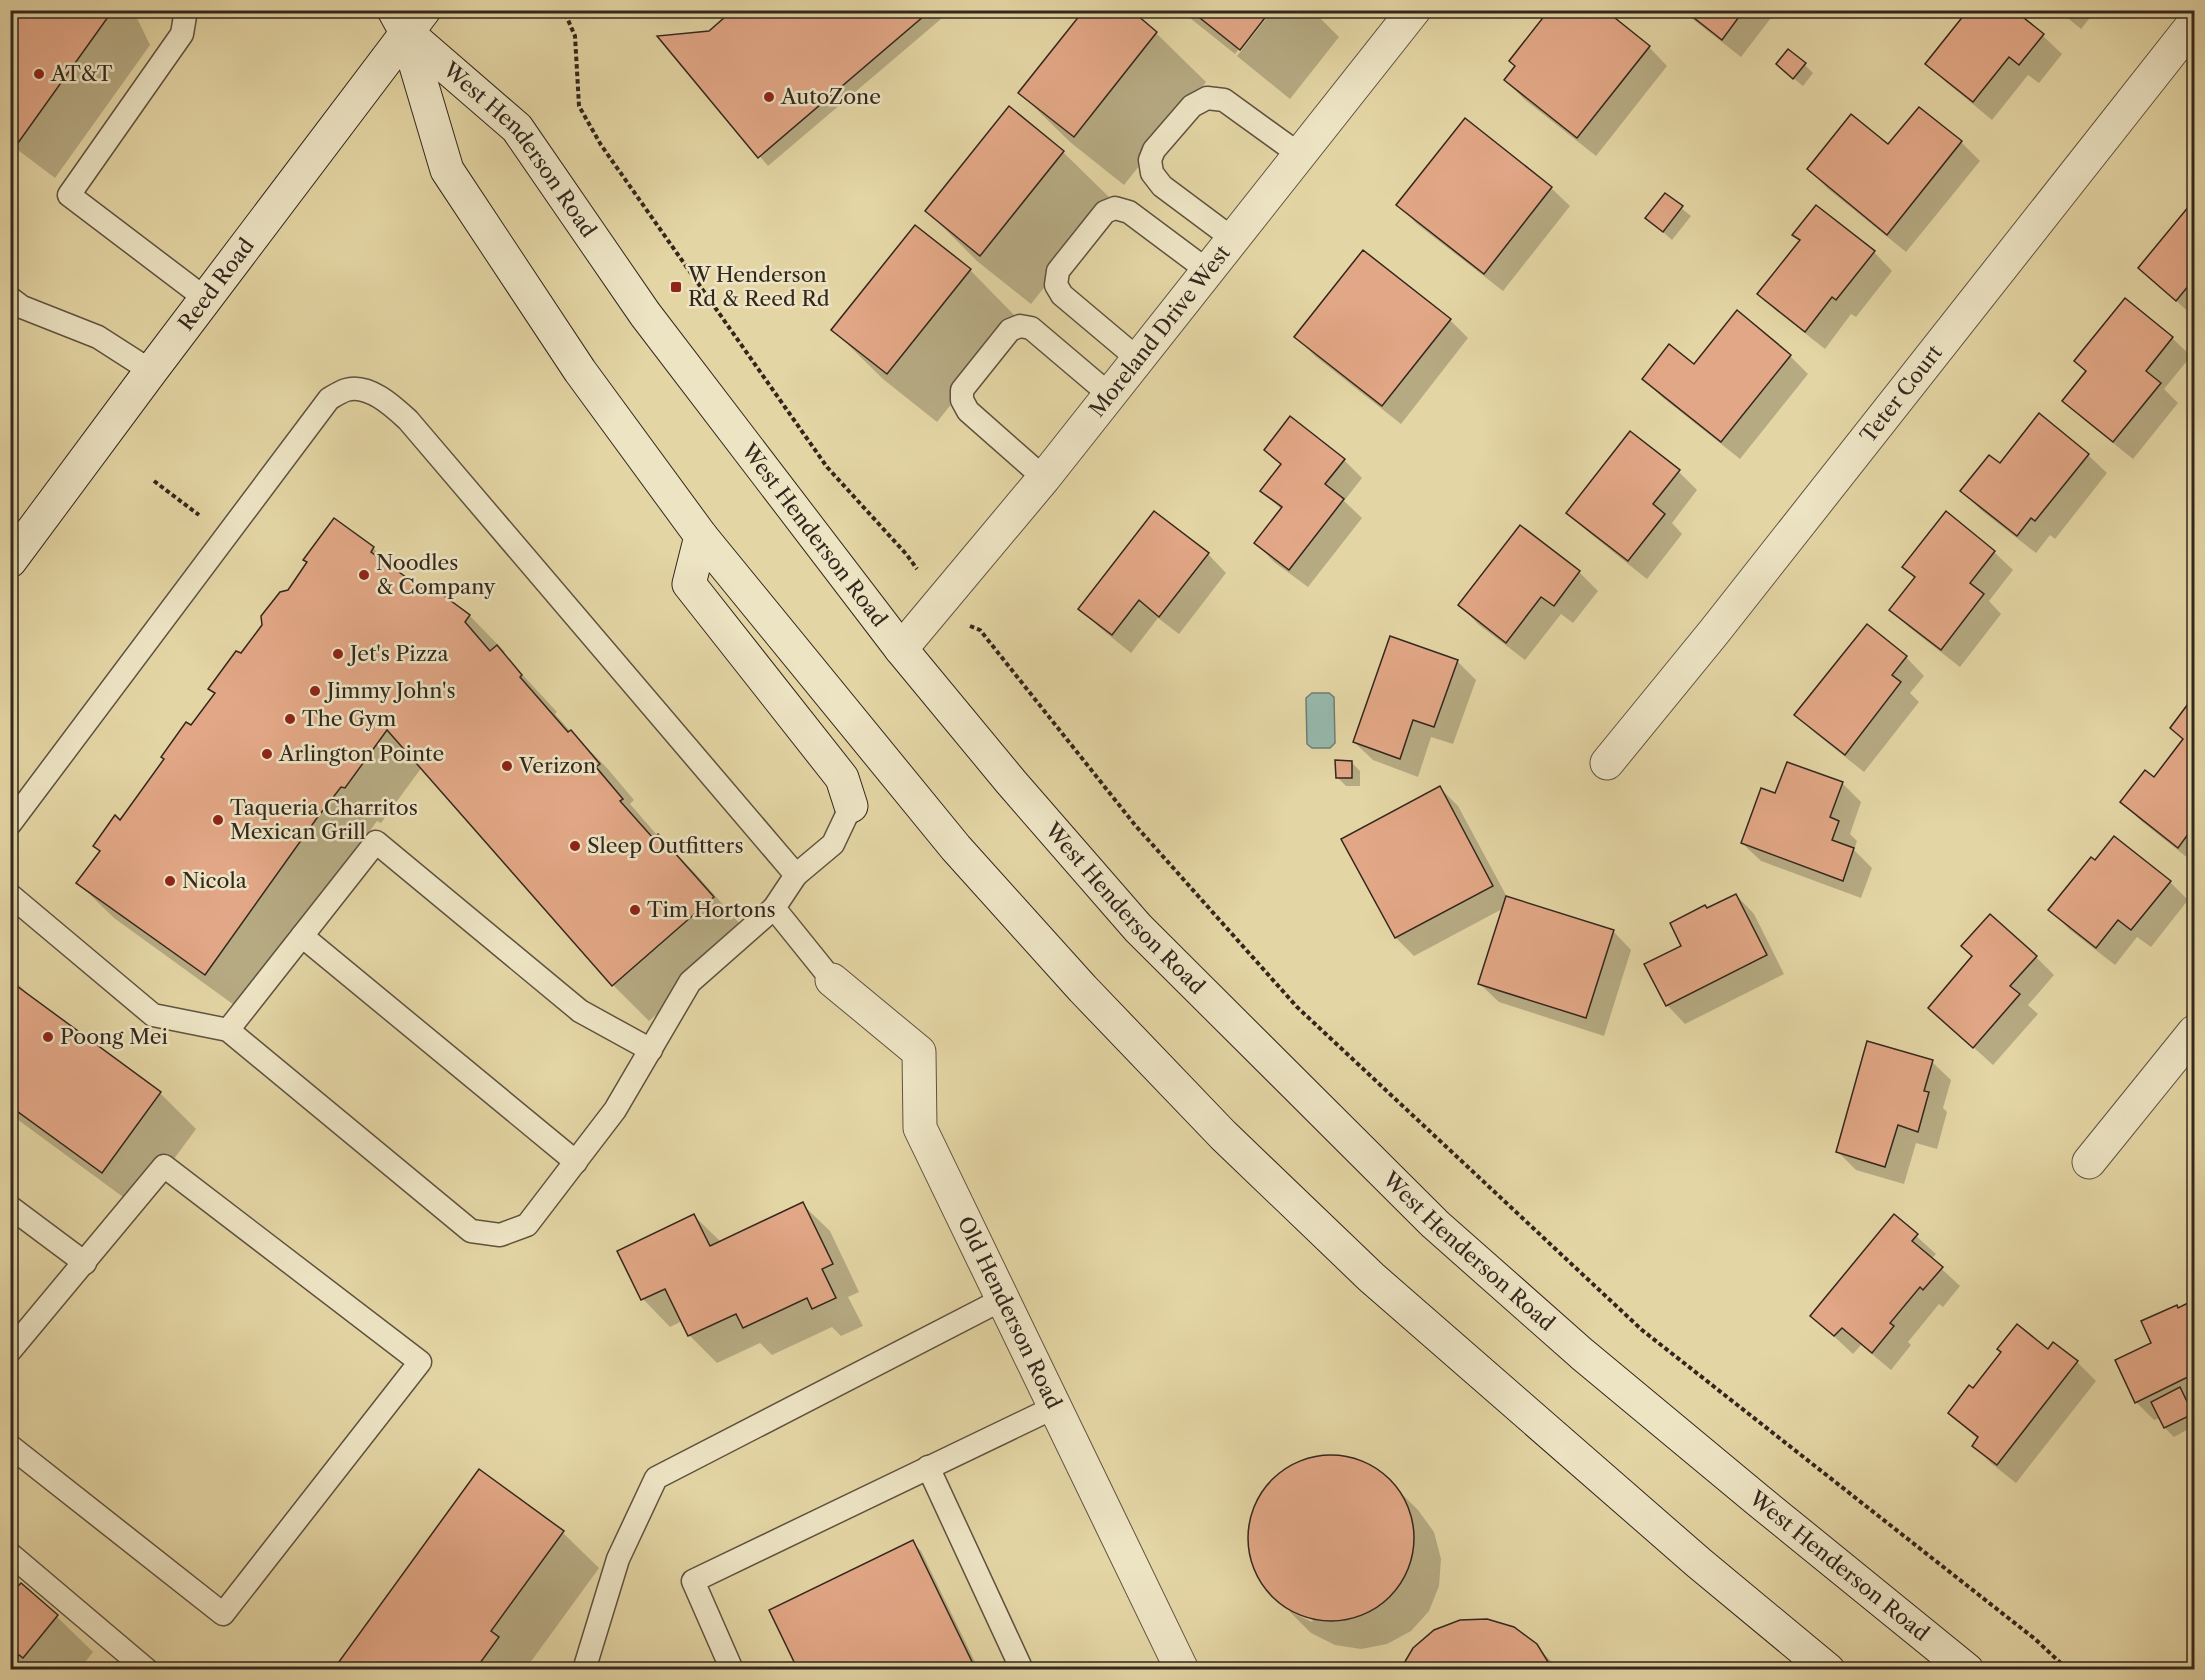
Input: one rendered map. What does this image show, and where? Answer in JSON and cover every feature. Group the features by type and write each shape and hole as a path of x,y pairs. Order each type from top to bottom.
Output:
{"main road":[{"name":"Moreland Drive West","path":"901,649 1044,478 1411,12"},
{"name":"Reed Road","path":"10,561 206,299 408,18"},
{"name":"West Henderson Road","path":"408,18 447,170 580,371 700,536 956,848 1083,990 1224,1135 1371,1277 1698,1563 1828,1670"},
{"name":"West Henderson Road","path":"408,18 517,128 645,314 901,649 1011,782 1138,928 1435,1224 1582,1354 1967,1670"},
{"name":"Teter Court","path":"1607,763 1714,632 2194,24"},
{"path":"700,536 689,584 842,778 851,806"},
{"name":"Old Henderson Road","path":"832,980 919,1052 920,1128 1182,1670"},
{"path":"2090,1162 2194,1032"}],"lane":[{"path":"186,10 183,34 69,195 206,299"},
{"path":"1233,239 1162,186 1152,173 1150,160 1155,150 1192,106 1207,98 1224,100 1300,155"},
{"path":"1138,359 1062,295 1056,285 1058,271 1098,220 1105,212 1115,208 1129,212 1208,271"},
{"path":"10,298 22,307 98,337 151,371"},
{"path":"1044,478 969,411 962,400 963,390 996,347 1010,330 1020,326 1031,328 1110,395"},
{"path":"10,824 329,399 348,389 368,392 388,401 408,420 795,875"},
{"path":"10,895 153,1015 228,1030 471,1231 500,1235 527,1225 615,1110 690,982 774,908 795,875 833,844 851,806"},
{"path":"228,1030 376,842 580,1011 651,1050"},
{"path":"774,908 832,980"},
{"path":"302,936 576,1162"},
{"path":"10,1351 164,1166 420,1362 223,1614 10,1446"},
{"path":"10,1207 85,1263"},
{"path":"584,1670 618,1558 656,1479 1003,1299"},
{"path":"732,1670 693,1581 1054,1407"},
{"path":"928,1467 1022,1670"},
{"path":"10,1554 147,1670"}],"path":[{"path":"559,10 565,13 575,36 579,106 601,145 827,467 907,555 940,602 968,625 980,630 1136,825 1305,1015 1642,1330 2035,1639 2068,1670"},
{"path":"154,482 226,535"}],"water":[{"path":"1312,693 1329,693 1334,697 1335,743 1330,748 1312,748 1307,744 1306,698"}],"building":[{"name":"AT&T","path":"10,10 113,10 18,143 10,137"},
{"name":"AutoZone","path":"733,10 931,10 758,158 657,36 709,31"},
{"path":"1084,10 1131,10 1157,32 1074,137 1018,93"},
{"path":"1190,10 1271,10 1240,50"},
{"path":"1549,10 1605,10 1650,46 1577,138 1504,80 1515,66 1509,61"},
{"path":"1684,10 1744,10 1722,40"},
{"path":"1968,10 2014,10 2044,34 2019,65 2009,57 1973,102 1925,64"},
{"path":"1788,49 1806,63 1793,79 1776,64"},
{"path":"1009,106 1064,151 980,256 925,211"},
{"path":"1919,107 1962,141 1887,235 1807,169 1851,114 1888,144"},
{"path":"1465,118 1552,187 1484,274 1396,205"},
{"path":"1665,193 1683,206 1663,232 1645,218"},
{"path":"2194,200 2194,279 2176,301 2138,268"},
{"path":"1816,205 1875,251 1836,300 1832,297 1805,332 1757,294 1800,240 1792,235"},
{"path":"915,225 971,269 887,374 831,330"},
{"path":"1363,250 1451,319 1382,406 1294,337"},
{"path":"2125,298 2173,337 2146,371 2161,383 2113,442 2062,401 2086,371 2074,361"},
{"path":"1737,310 1791,355 1721,442 1642,379 1669,344 1694,364"},
{"path":"2039,413 2089,454 2035,521 2031,518 2017,536 1960,491 1989,455 2000,463"},
{"path":"1290,416 1345,459 1325,484 1344,499 1289,570 1254,543 1282,507 1260,491 1281,464 1264,450"},
{"path":"1630,431 1680,470 1653,504 1665,514 1628,561 1566,513"},
{"path":"1154,511 1209,553 1159,617 1139,600 1112,635 1078,609"},
{"path":"1946,511 1995,551 1970,583 1984,594 1941,650 1889,610 1915,577 1902,567"},
{"name":"Arlington Pointe","path":"334,518 374,547 371,552 424,590 428,584 470,615 465,622 490,651 497,645 522,675 520,677 568,732 571,730 600,764 596,767 623,799 620,801 653,838 658,834 714,897 612,986 387,730 345,788 341,787 317,818 205,975 76,883 100,851 93,846 115,815 120,820 164,759 161,757 186,722 191,725 215,693 208,689 236,651 241,653 262,625 261,616 280,592 288,590 307,562 303,560"},
{"path":"1520,525 1580,571 1554,606 1541,597 1506,643 1458,605"},
{"path":"1867,624 1907,656 1892,675 1901,682 1845,755 1794,715"},
{"path":"1390,636 1458,660 1434,727 1413,720 1400,759 1353,742"},
{"path":"2191,700 2194,703 2194,826 2178,848 2120,802 2145,770 2154,777 2183,739 2170,728"},
{"path":"1335,760 1352,761 1352,778 1336,778"},
{"path":"1787,762 1843,782 1830,817 1839,821 1832,840 1854,848 1843,881 1741,843 1761,788 1775,793"},
{"path":"1440,786 1493,886 1395,938 1341,839"},
{"path":"2114,836 2171,881 2131,930 2118,920 2096,948 2048,910 2091,857 2095,860"},
{"path":"1736,894 1767,955 1666,1006 1644,964 1681,946 1670,923 1705,905 1707,908"},
{"path":"1506,896 1614,930 1586,1018 1478,984"},
{"path":"1990,914 2037,956 2010,986 2020,994 1973,1048 1928,1008 1972,956 1961,946"},
{"name":"Poong Mei","path":"10,981 161,1092 102,1173 10,1106"},
{"path":"1867,1041 1933,1060 1924,1091 1929,1092 1918,1132 1898,1125 1885,1167 1836,1152"},
{"path":"803,1202 833,1264 822,1269 836,1298 812,1309 807,1298 743,1328 736,1314 688,1336 665,1289 641,1300 617,1251 694,1214 710,1246"},
{"path":"1894,1214 1918,1234 1912,1241 1943,1267 1923,1290 1920,1287 1890,1323 1894,1326 1872,1353 1842,1328 1834,1336 1810,1316"},
{"path":"2194,1300 2194,1374 2135,1403 2115,1360 2151,1343 2141,1321"},
{"path":"2017,1324 2048,1349 2053,1342 2078,1361 1997,1465 1972,1446 1978,1437 1948,1413 1969,1385 1973,1388 2001,1352 1997,1349"},
{"path":"2180,1387 2193,1414 2164,1428 2151,1402"},
{"path":"1331,1455 1363,1462 1390,1479 1407,1506 1414,1538 1407,1570 1390,1597 1363,1614 1331,1621 1299,1614 1272,1597 1255,1570 1248,1538 1255,1506 1272,1479 1299,1462"},
{"path":"479,1469 564,1531 491,1631 499,1637 475,1670 333,1670"},
{"path":"913,1540 976,1670 798,1670 769,1610"},
{"path":"10,1582 17,1587 21,1583 58,1615 23,1658 19,1655 10,1665"},
{"path":"1487,1619 1514,1627 1537,1644 1553,1670 1400,1670 1413,1648 1434,1630 1460,1620"}],"place":[{"name":"AT&T","path":"39,74"},
{"name":"AutoZone","path":"769,97"},
{"name":"W Henderson Rd & Reed Rd","path":"676,287"},
{"name":"Noodles & Company","path":"364,575"},
{"name":"Jet's Pizza","path":"338,654"},
{"name":"Jimmy John's","path":"315,691"},
{"name":"The Gym","path":"290,719"},
{"name":"Arlington Pointe","path":"267,754"},
{"name":"Verizon","path":"507,766"},
{"name":"Taqueria Charritos Mexican Grill","path":"218,820"},
{"name":"Sleep Outfitters","path":"575,846"},
{"name":"Nicola","path":"170,881"},
{"name":"Tim Hortons","path":"635,910"},
{"name":"Poong Mei","path":"48,1037"}]}
